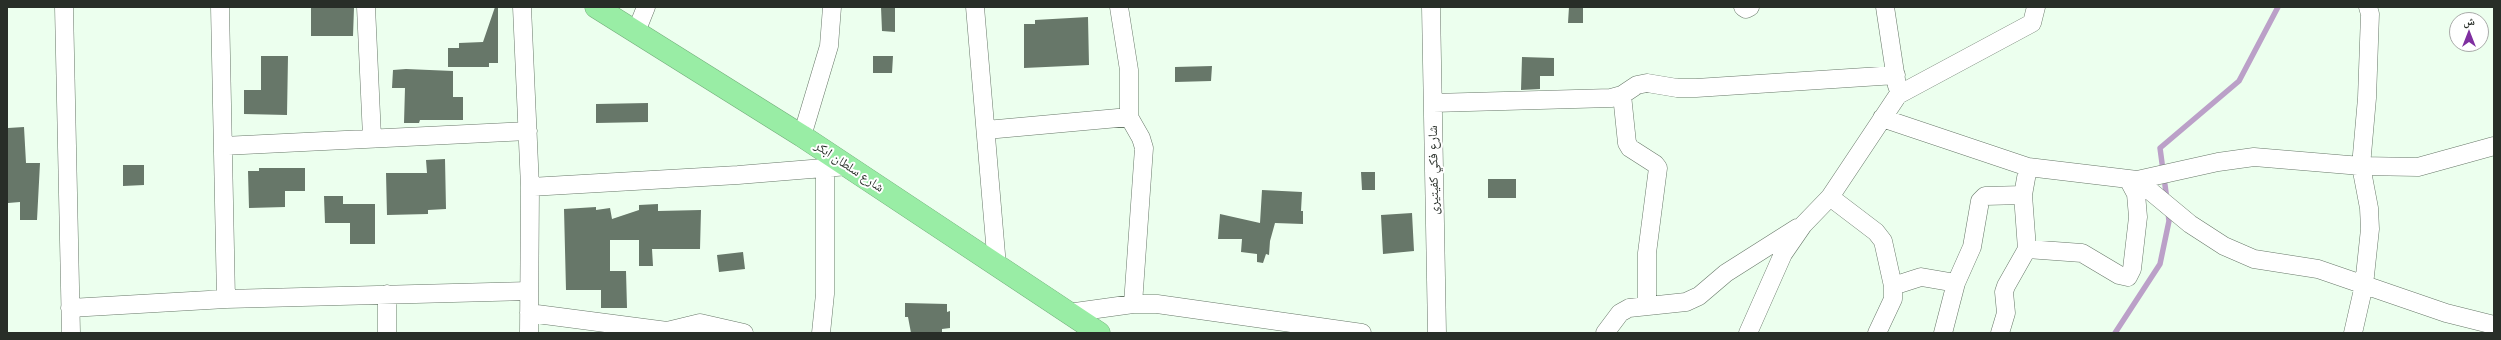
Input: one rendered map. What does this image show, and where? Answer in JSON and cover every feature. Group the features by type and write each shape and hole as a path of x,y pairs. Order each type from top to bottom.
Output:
{"highway":[{"name":"شارع سلطان ابكر","path":"596,7 802,136 1099,333"}],"street":[{"path":"64,7 71,333"},
{"path":"220,7 226,299"},
{"path":"366,7 372,137"},
{"path":"522,7 530,187 529,333"},
{"path":"636,32 646,7"},
{"path":"802,136 829,46 832,7"},
{"path":"975,7 997,266"},
{"path":"1119,7 1129,70 1129,117 1141,138 1144,157 1133,304"},
{"name":"شارع فكي كفيتيرى","path":"1431,7 1437,333"},
{"path":"1743,7 1746,9 1750,7"},
{"path":"1885,7 1898,95"},
{"path":"1748,333 1783,254 1802,225 1830,197 1898,95 2032,23 2036,7"},
{"path":"2354,333 2364,285 2370,220 2361,166 2367,98 2370,14 2368,7"},
{"path":"1433,103 1611,98 1622,95 1637,85 1647,84 1677,88 1696,88 1896,75"},
{"path":"1622,95 1627,143 1630,148 1655,164 1658,168 1646,253 1646,306"},
{"path":"986,130 1129,117"},
{"path":"1882,118 2028,167 2132,180 2218,162 2254,158 2361,166 2418,167 2494,146"},
{"path":"223,146 372,137 528,131"},
{"path":"530,187 738,175 848,166"},
{"path":"2000,333 2006,312 2004,292 2027,249 2023,195 2028,167"},
{"path":"821,333 825,294 825,168"},
{"path":"2027,249 2082,253 2119,275 2128,277 2132,269 2138,217 2136,194 2132,180"},
{"path":"2132,180 2190,224 2224,246 2254,259 2306,266 2446,313 2494,325"},
{"path":"1943,333 1956,283 1972,247 1980,201 1985,196 2023,195"},
{"path":"1830,197 1876,232 1883,241 1893,286 1893,299 1877,333"},
{"path":"1605,333 1620,313 1629,308 1686,302 1699,296 1726,274 1802,225"},
{"path":"1893,286 1921,277 1956,283"},
{"path":"70,308 226,299 529,291"},
{"path":"387,294 387,333"},
{"path":"1068,312 1133,304 1157,304 1362,333"},
{"path":"529,312 667,332 700,323 744,333"}],"building":[{"path":"311,7 354,8 353,36 311,36"},
{"path":"495,7 498,7 498,63 489,63 489,67 448,67 448,48 459,48 459,43 483,42"},
{"path":"881,7 895,7 895,32 882,31"},
{"path":"1569,7 1583,7 1583,23 1568,23"},
{"path":"1088,17 1089,65 1024,68 1024,24 1035,24 1035,20"},
{"path":"261,56 288,56 287,115 244,114 244,90 261,90"},
{"path":"873,56 893,56 892,73 873,73"},
{"path":"1522,57 1554,58 1554,76 1540,76 1540,89 1521,90"},
{"path":"1212,66 1211,81 1175,82 1175,67"},
{"path":"406,69 453,71 453,97 463,97 463,120 420,120 419,123 404,123 405,88 392,88 393,70"},
{"path":"648,103 648,122 596,123 596,104"},
{"path":"24,127 26,163 40,163 37,220 20,220 20,202 8,203 8,128"},
{"path":"445,159 446,209 428,210 428,214 387,215 386,173 427,173 426,160"},
{"path":"123,165 144,165 144,185 123,186"},
{"path":"259,168 305,168 305,191 285,191 285,207 249,208 248,171 259,171"},
{"path":"1361,172 1375,172 1375,190 1362,190"},
{"path":"1488,179 1516,179 1516,198 1488,198"},
{"path":"1262,190 1302,192 1301,211 1303,211 1303,224 1275,223 1270,241 1269,255 1266,254 1263,263 1257,262 1257,254 1241,252 1242,239 1218,239 1220,214 1260,223"},
{"path":"324,196 343,196 343,204 375,204 375,244 350,244 350,223 325,223"},
{"path":"658,204 658,211 701,210 700,249 652,249 653,266 639,266 639,240 610,240 610,271 626,271 627,308 601,308 601,290 566,290 564,209 596,207 596,210 610,208 612,219 639,210 639,205"},
{"path":"1412,213 1414,251 1383,254 1381,215"},
{"path":"743,252 745,269 719,272 717,255"},
{"path":"905,303 947,304 947,312 950,311 950,328 942,329 942,332 911,333 908,317 905,317"}],"waterway":[{"path":"2167,200 2160,148 2239,81 2278,7"},
{"path":"2115,333 2160,264 2169,221 2168,212"}]}
